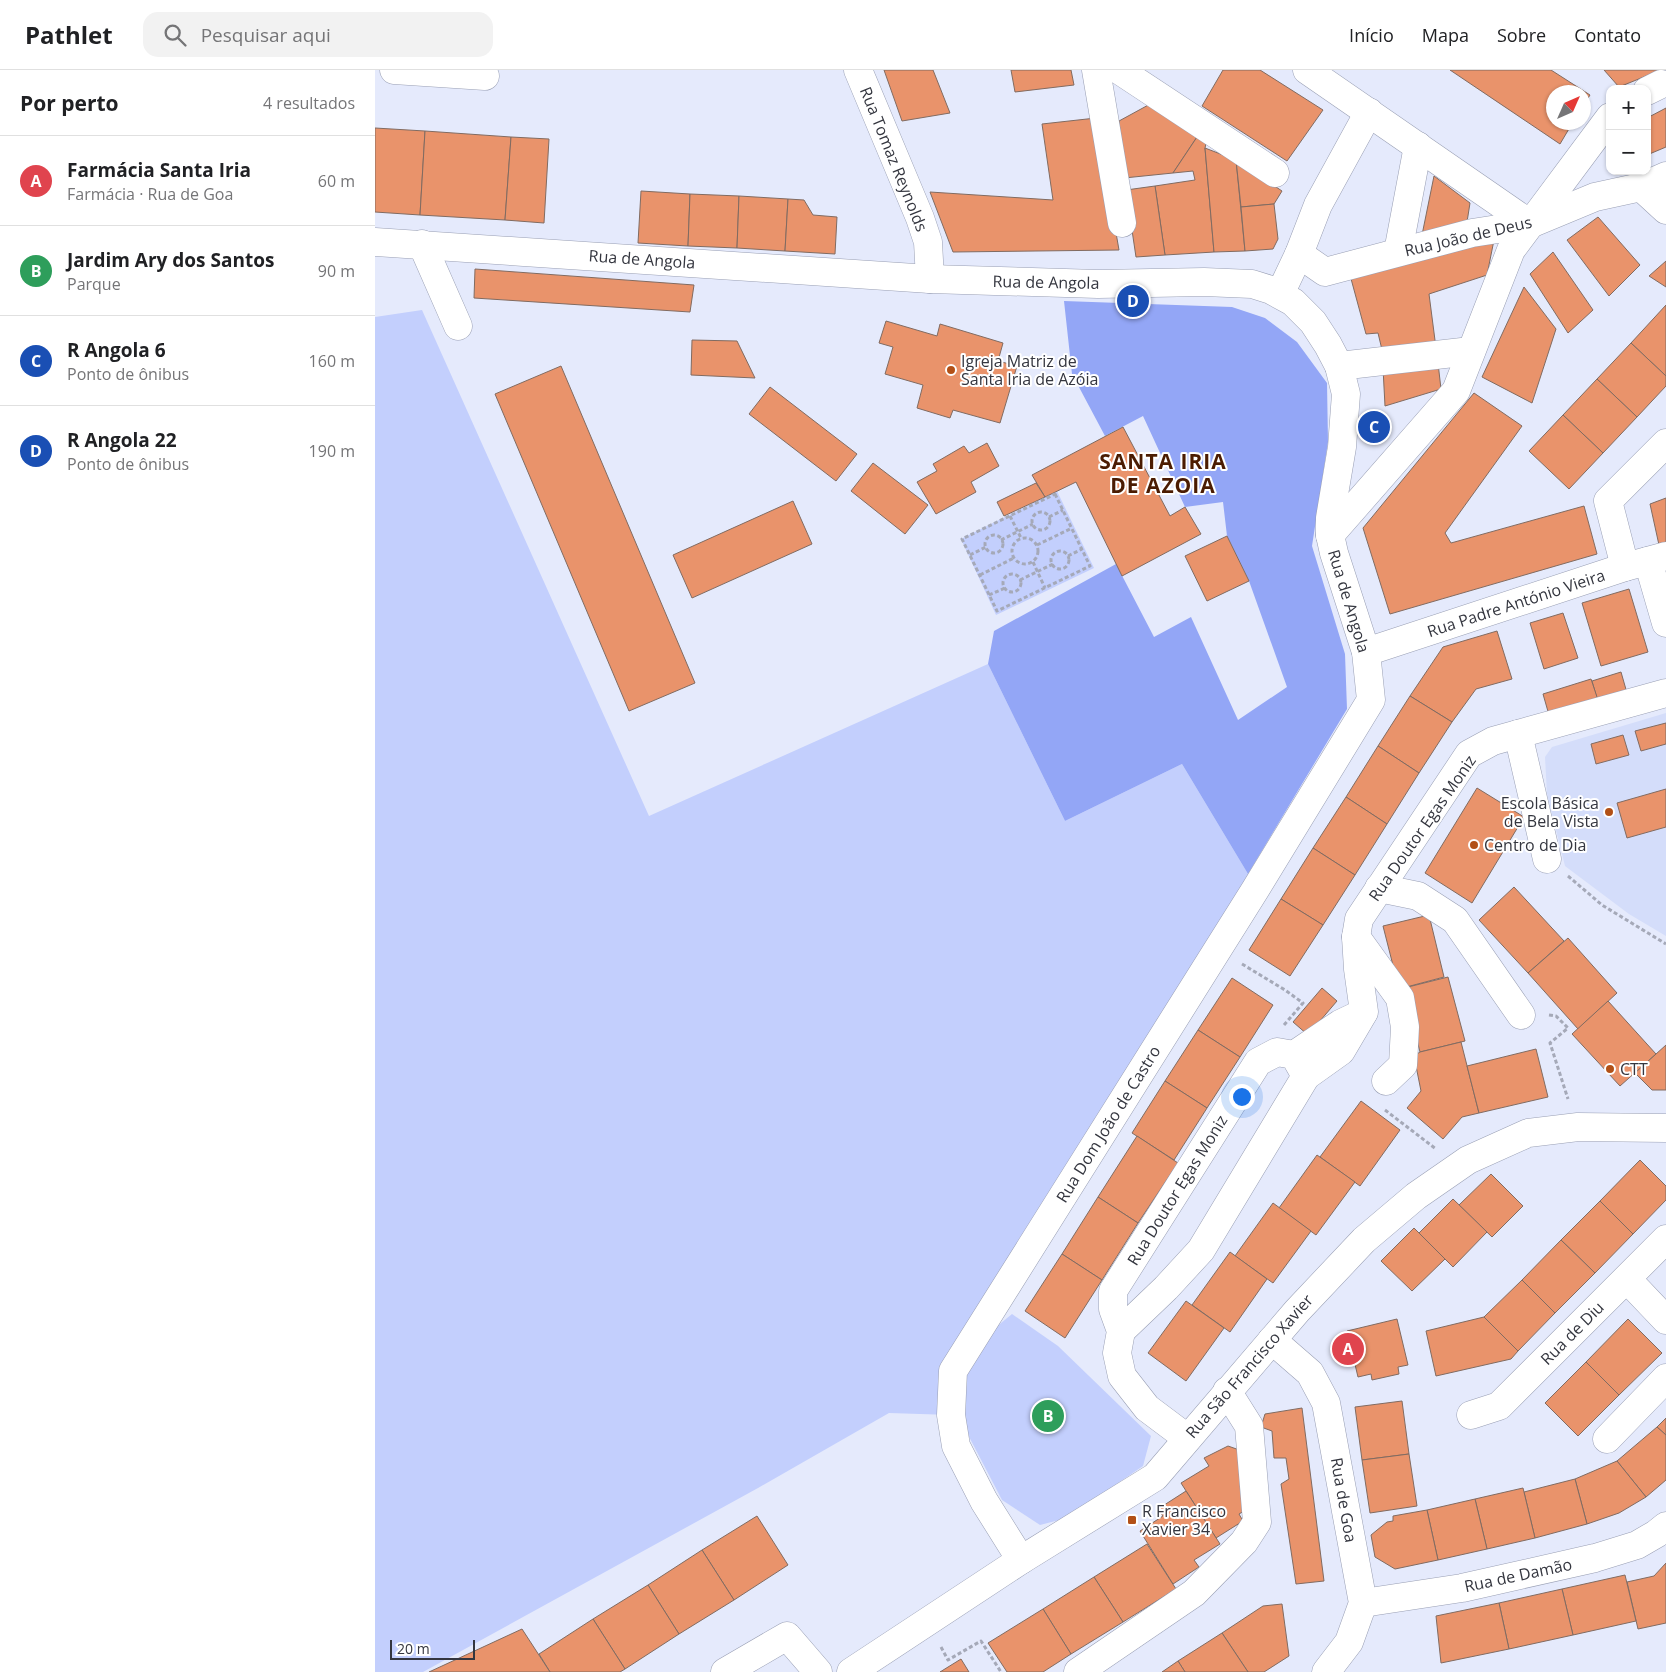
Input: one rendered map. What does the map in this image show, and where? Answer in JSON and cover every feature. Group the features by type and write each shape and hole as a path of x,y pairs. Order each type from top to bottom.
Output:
{"street":[{"path":"394,70 485,76"},
{"name":"Rua Tomaz Reynolds","path":"858,70 920,218 927,242 930,279"},
{"path":"1096,70 1122,223"},
{"path":"1119,70 1275,173"},
{"path":"1307,70 1530,224"},
{"path":"1280,294 1299,254 1319,204 1369,112"},
{"path":"1330,535 1456,391 1511,250 1606,122"},
{"path":"1398,252 1418,146"},
{"name":"Rua João de Deus","path":"1299,254 1325,272 1472,233 1530,224 1595,197 1641,187 1666,176"},
{"path":"1641,187 1666,210"},
{"name":"Rua de Angola","path":"375,242 930,279 1098,284 1223,282 1252,284 1280,294 1293,302 1313,322 1339,366 1344,383 1345,405 1342,447 1330,518 1330,535 1366,652 1371,700"},
{"path":"422,244 458,326"},
{"path":"1339,366 1471,352"},
{"path":"1666,443 1608,501 1646,561 1666,623"},
{"name":"Rua Padre António Vieira","path":"1366,652 1646,561"},
{"name":"Rua Doutor Egas Moniz","path":"1121,1331 1166,1288 1201,1250 1300,1065 1340,1024 1364,1012 1356,937 1359,919 1469,754 1493,741 1666,693"},
{"name":"Rua Dom João de Castro","path":"1021,1560 984,1501 956,1446 951,1415 953,1371 1255,890 1371,700"},
{"path":"1518,734 1547,859"},
{"path":"1379,888 1418,896 1455,920 1521,1015"},
{"path":"1356,937 1400,998 1405,1027 1403,1065 1386,1081"},
{"name":"Rua Doutor Egas Moniz","path":"1187,1438 1147,1408 1122,1376 1117,1353 1121,1331 1113,1308 1113,1290 1258,1062 1277,1052 1300,1065"},
{"name":"Rua São Francisco Xavier","path":"851,1672 1021,1560 1155,1477 1271,1340 1363,1240 1416,1196 1448,1173 1468,1160 1527,1133 1578,1128 1666,1128"},
{"name":"Rua de Diu","path":"1471,1415 1499,1406 1666,1239"},
{"path":"1627,1278 1666,1320"},
{"name":"Rua de Goa","path":"1271,1340 1310,1373 1326,1403 1363,1603"},
{"path":"1607,1439 1666,1378"},
{"path":"1079,1672 1195,1593 1244,1542 1257,1522 1249,1426 1227,1391"},
{"name":"Rua de Damão","path":"1363,1603 1462,1588 1595,1558 1637,1545 1666,1526"},
{"path":"1326,1672 1349,1642 1363,1603"},
{"path":"725,1672 787,1636 818,1672"}],"path":[{"path":"1055,494 1063,510 1090,566 997,611 962,539 1055,494"},
{"path":"1049,517 1063,510"},
{"path":"1039,513 1044,513 1049,517 1050,522 1045,529 1037,529 1033,524 1033,518 1039,513"},
{"path":"1010,516 1021,538"},
{"path":"1001,540 1033,524"},
{"path":"1037,545 1072,528"},
{"path":"991,536 997,536 1003,542 1002,548 998,552 992,553 986,547 987,539 991,536"},
{"path":"1021,538 1029,538 1037,545 1037,556 1033,562 1020,563 1012,554 1014,544 1021,538"},
{"path":"970,555 986,547"},
{"path":"1068,556 1082,549"},
{"path":"1061,551 1068,556 1069,562 1064,568 1056,568 1053,564 1052,558 1055,553 1061,551"},
{"path":"980,575 1014,558"},
{"path":"1033,562 1045,588"},
{"path":"1020,580 1053,564"},
{"path":"1010,574 1018,576 1020,586 1016,591 1010,591 1005,588 1004,580 1010,574"},
{"path":"989,595 1005,588"},
{"path":"1547,859 1603,905 1666,944"},
{"path":"1240,963 1303,1003 1285,1023"},
{"path":"1521,1015 1556,1016 1568,1028 1550,1043 1578,1128"},
{"path":"1386,1081 1370,1099 1439,1151 1448,1173"},
{"path":"926,1623 948,1660 981,1641 1001,1672"}],"shaded area":[{"path":"1064,301 1232,307 1265,318 1297,342 1327,383 1328,442 1312,546 1345,654 1347,709 1248,874 1182,764 1065,821 988,664 994,631 1116,564 1154,637 1191,617 1238,720 1287,687 1249,581 1227,536 1223,502 1185,507 1143,416 1105,436 1072,374"},
{"path":"422,310 649,816 988,664 1065,821 1182,764 1248,874 1255,890 953,1371 951,1415 889,1413 758,1488 423,1672 375,1672 375,317"},
{"path":"1057,491 1094,568 996,615 961,539"},
{"name":"Escola Básica de Bela Vista","path":"1666,713 1666,936 1629,914 1565,866 1547,794 1545,757 1552,747"},
{"path":"1012,1314 1058,1346 1151,1436 1143,1466 1067,1518 1040,1525 1002,1500 965,1429 965,1380 984,1337"}],"building":[{"path":"884,70 933,70 950,113 902,121"},
{"path":"1011,70 1071,70 1074,85 1015,92"},
{"path":"1223,70 1260,70 1323,110 1287,161 1202,106"},
{"path":"1450,70 1551,70 1574,85 1546,85 1546,130 1568,130 1560,144"},
{"path":"1604,70 1661,70 1624,85 1617,85"},
{"path":"1152,103 1199,134 1173,173 1124,178 1119,121"},
{"path":"1666,108 1666,147 1651,153 1651,130 1651,116"},
{"path":"1096,118 1119,250 953,252 930,192 1053,200 1042,124"},
{"path":"375,128 425,131 420,215 375,212"},
{"path":"425,131 511,137 505,220 420,215"},
{"path":"1199,134 1207,139 1205,148 1214,252 1165,255 1155,186 1195,180 1193,171 1173,173"},
{"path":"511,137 549,139 544,223 505,220"},
{"path":"1205,148 1236,160 1245,251 1214,252"},
{"path":"1236,160 1282,191 1274,204 1241,207"},
{"path":"1434,176 1470,203 1467,222 1422,235"},
{"path":"1155,186 1165,255 1136,257 1126,190"},
{"path":"641,191 690,194 688,246 638,243"},
{"path":"690,194 739,196 737,248 688,246"},
{"path":"739,196 788,199 785,251 737,248"},
{"path":"788,199 804,200 813,215 837,217 835,254 785,251"},
{"path":"1274,204 1278,239 1273,249 1245,251 1241,207"},
{"path":"1598,217 1640,265 1609,296 1567,240"},
{"path":"1494,240 1487,275 1429,294 1436,348 1383,354 1378,333 1366,334 1350,275"},
{"path":"1553,252 1593,310 1568,333 1530,274"},
{"path":"1666,261 1666,287 1649,276"},
{"path":"475,269 694,285 690,312 474,298"},
{"path":"1524,287 1556,329 1532,403 1482,377"},
{"path":"1666,305 1666,376 1631,343"},
{"name":"Igreja Matriz de Santa Iria de Azóia","path":"886,321 937,336 940,324 1003,343 998,361 1017,366 1000,423 953,410 950,418 917,408 923,385 885,374 893,347 879,343"},
{"path":"692,340 737,341 755,378 691,375"},
{"path":"1631,343 1666,376 1666,386 1637,417 1597,379"},
{"path":"1438,363 1441,389 1385,406 1383,368"},
{"path":"561,366 695,683 629,711 495,394"},
{"path":"1597,379 1637,417 1603,453 1563,415"},
{"path":"770,387 857,454 836,481 749,414"},
{"path":"1474,393 1522,426 1445,533 1451,543 1584,506 1597,554 1390,614 1363,528"},
{"path":"1563,415 1603,453 1569,489 1529,451"},
{"path":"1123,427 1170,516 1185,507 1201,534 1122,576 1076,482 1045,497 1032,475"},
{"path":"987,443 999,466 971,482 976,492 936,514 917,482 937,471 933,464 964,446 969,453"},
{"path":"873,463 928,505 905,534 851,491"},
{"path":"1036,483 1045,497 1004,516 997,502"},
{"path":"1666,498 1666,542 1659,545 1650,504"},
{"path":"793,501 812,544 692,598 673,555"},
{"path":"1227,536 1249,581 1207,601 1185,556"},
{"path":"1629,589 1648,652 1601,666 1582,603"},
{"path":"1563,613 1578,658 1544,669 1530,623"},
{"path":"1497,631 1512,679 1476,689 1452,722 1410,696 1443,647"},
{"path":"1621,672 1627,693 1598,702 1592,681"},
{"path":"1591,679 1598,700 1549,715 1543,694"},
{"path":"1410,696 1452,722 1419,773 1378,746"},
{"path":"1666,723 1666,744 1641,751 1635,731"},
{"path":"1623,735 1629,755 1596,764 1591,744"},
{"path":"1378,746 1419,773 1387,824 1346,797"},
{"name":"Centro de Dia","path":"1477,788 1524,817 1472,903 1425,873"},
{"path":"1666,789 1666,827 1627,838 1617,803"},
{"path":"1346,797 1387,824 1355,875 1313,848"},
{"path":"1313,848 1355,875 1323,925 1281,899"},
{"path":"1514,887 1564,941 1528,973 1479,920"},
{"path":"1281,899 1323,925 1290,976 1249,950"},
{"path":"1429,915 1444,977 1399,989 1383,926"},
{"path":"1568,938 1617,993 1578,1029 1528,973"},
{"path":"1448,977 1465,1041 1420,1052 1404,988"},
{"path":"1232,978 1273,1005 1240,1057 1198,1030"},
{"path":"1322,988 1337,1001 1308,1035 1293,1022"},
{"path":"1608,1001 1656,1054 1620,1086 1572,1034"},
{"path":"1198,1030 1240,1057 1207,1108 1165,1081"},
{"path":"1461,1042 1479,1113 1462,1117 1443,1139 1407,1108 1421,1091 1414,1056 1420,1052"},
{"path":"1666,1045 1666,1090 1652,1090 1635,1073"},
{"path":"1536,1049 1548,1097 1479,1113 1467,1066"},
{"path":"1165,1081 1207,1108 1174,1160 1132,1133"},
{"path":"1361,1101 1400,1130 1360,1186 1320,1157"},
{"path":"1137,1136 1178,1163 1138,1223 1098,1197"},
{"path":"1317,1155 1355,1182 1316,1235 1279,1208"},
{"path":"1640,1160 1666,1186 1666,1200 1633,1234 1600,1201"},
{"path":"1491,1174 1523,1206 1492,1237 1459,1205"},
{"path":"1098,1197 1138,1223 1102,1280 1062,1254"},
{"path":"1453,1199 1487,1232 1453,1267 1419,1233"},
{"path":"1600,1201 1633,1234 1595,1273 1561,1240"},
{"path":"1273,1203 1311,1231 1273,1283 1235,1256"},
{"path":"1414,1228 1445,1259 1412,1291 1381,1261"},
{"path":"1561,1240 1595,1273 1555,1313 1522,1280"},
{"path":"1230,1252 1267,1279 1230,1332 1192,1305"},
{"path":"1062,1254 1102,1280 1065,1338 1025,1311"},
{"path":"1522,1280 1555,1313 1518,1351 1484,1317"},
{"path":"1186,1301 1224,1328 1186,1381 1148,1353"},
{"path":"1484,1317 1518,1351 1511,1359 1436,1376 1426,1331"},
{"path":"1397,1319 1408,1365 1398,1367 1399,1374 1372,1380 1371,1374 1358,1377 1347,1331"},
{"path":"1628,1319 1662,1353 1619,1395 1586,1362"},
{"path":"1586,1362 1619,1395 1578,1436 1545,1403"},
{"path":"1402,1401 1409,1454 1362,1460 1355,1407"},
{"path":"1302,1408 1324,1581 1296,1584 1281,1484 1289,1479 1286,1458 1274,1458 1272,1431 1261,1427 1265,1414"},
{"path":"1666,1418 1666,1435 1657,1427"},
{"path":"1657,1427 1666,1435 1666,1480 1646,1497 1617,1461"},
{"path":"1228,1446 1245,1452 1251,1507 1239,1514 1243,1521 1216,1538 1181,1483 1209,1466 1204,1458"},
{"path":"1409,1454 1417,1506 1370,1513 1362,1460"},
{"path":"1617,1461 1646,1497 1619,1513 1587,1524 1575,1479"},
{"path":"1575,1479 1587,1524 1535,1538 1524,1492"},
{"path":"1523,1488 1535,1538 1487,1549 1475,1499"},
{"path":"1186,1491 1220,1544 1194,1560 1199,1567 1173,1584 1140,1531 1163,1516 1158,1509"},
{"path":"1475,1499 1487,1549 1438,1560 1427,1510"},
{"path":"1427,1510 1438,1560 1395,1569 1375,1557 1371,1535 1387,1522 1393,1521 1393,1516"},
{"path":"757,1516 788,1565 734,1600 702,1550"},
{"path":"1147,1544 1176,1589 1123,1622 1094,1577"},
{"path":"702,1550 734,1600 679,1634 648,1585"},
{"path":"1666,1563 1666,1623 1638,1629 1627,1582 1654,1576"},
{"path":"1625,1575 1636,1621 1573,1635 1562,1589"},
{"path":"1094,1577 1123,1622 1071,1654 1043,1609"},
{"path":"648,1585 679,1634 625,1669 593,1619"},
{"path":"1562,1589 1573,1635 1509,1649 1499,1603"},
{"path":"1499,1603 1509,1649 1441,1663 1436,1616"},
{"path":"1282,1604 1289,1656 1264,1672 1248,1672 1222,1633 1263,1606"},
{"path":"1043,1609 1071,1654 1043,1672 1007,1672 988,1643"},
{"path":"593,1619 625,1669 620,1672 550,1672 539,1654"},
{"path":"522,1629 550,1672 429,1672"},
{"path":"1222,1633 1248,1672 1185,1672 1178,1661"},
{"path":"961,1659 969,1672 940,1672"},
{"path":"1178,1661 1185,1672 1162,1672"}],"place":[{"name":"R Angola 22","path":"1133,301"},
{"name":"Igreja Matriz de Santa Iria de Azóia","path":"951,370"},
{"name":"R Angola 6","path":"1374,427"},
{"name":"Escola Básica de Bela Vista","path":"1609,812"},
{"name":"Centro de Dia","path":"1474,845"},
{"name":"CTT","path":"1610,1069"},
{"name":"Farmácia Santa Iria","path":"1348,1349"},
{"name":"Jardim Ary dos Santos","path":"1048,1416"},
{"name":"R Francisco Xavier 34","path":"1132,1520"}],"district":[{"name":"SANTA IRIA DE AZOIA","path":"1163,473"}]}
